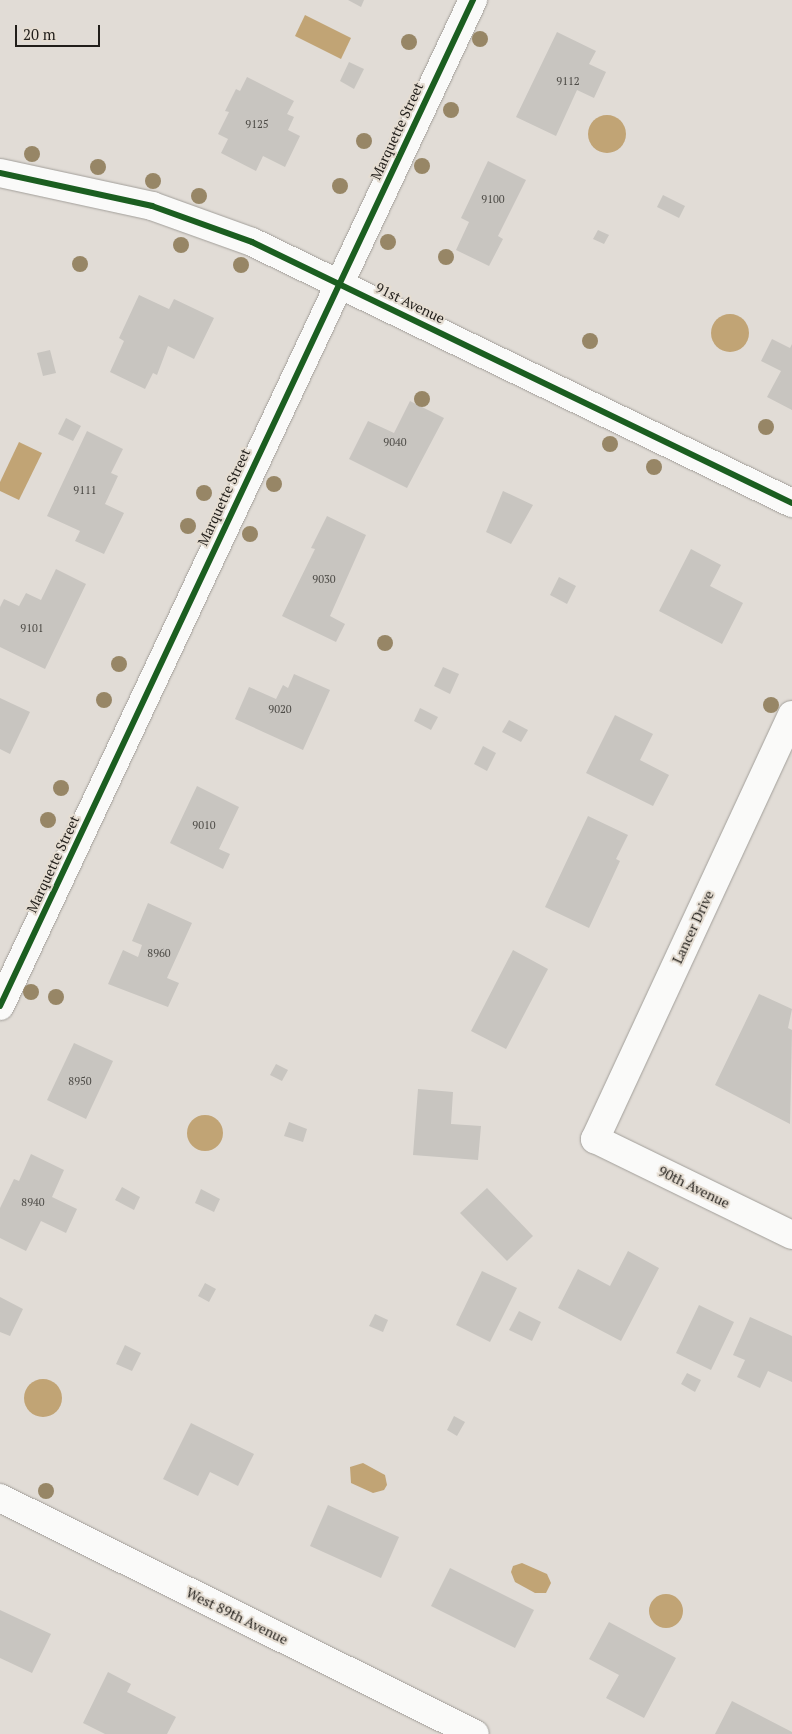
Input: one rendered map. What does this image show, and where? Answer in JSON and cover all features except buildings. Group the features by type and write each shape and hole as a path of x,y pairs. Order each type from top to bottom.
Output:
{"street":[{"name":"Marquette Street","path":"0,1006 338,281 473,0"},
{"name":"91st Avenue","path":"0,173 152,206 252,242 338,281 792,503"},
{"name":"Lancer Drive","path":"595,1139 792,715"},
{"name":"90th Avenue","path":"595,1139 792,1235"},
{"name":"West 89th Avenue","path":"0,1498 475,1734"}],"shaded area":[{"path":"305,15 351,38 341,59 295,36"},
{"path":"607,115 614,116 620,121 625,127 625,141 620,147 614,152 607,153 600,152 594,147 589,141 588,134 589,127 594,121 600,116"},
{"path":"730,314 744,319 749,333 744,347 730,352 716,347 711,333 716,319"},
{"path":"19,442 42,453 19,500 0,491 0,482"},
{"path":"205,1115 217,1121 223,1133 217,1145 205,1151 193,1145 187,1133 193,1121"},
{"path":"43,1379 57,1384 62,1398 57,1412 43,1417 29,1412 24,1398 29,1384"},
{"path":"363,1463 385,1475 387,1485 384,1490 373,1493 351,1483 350,1467"},
{"path":"522,1563 547,1574 551,1583 546,1593 535,1593 515,1582 511,1572 513,1566"},
{"path":"666,1594 673,1595 678,1599 682,1604 682,1618 678,1623 673,1627 666,1628 659,1627 654,1623 650,1618 649,1611 650,1604 654,1599 659,1595"}],"cycle path":[{"path":"0,1006 473,0"},
{"path":"0,173 152,206 252,242 792,503"}]}
